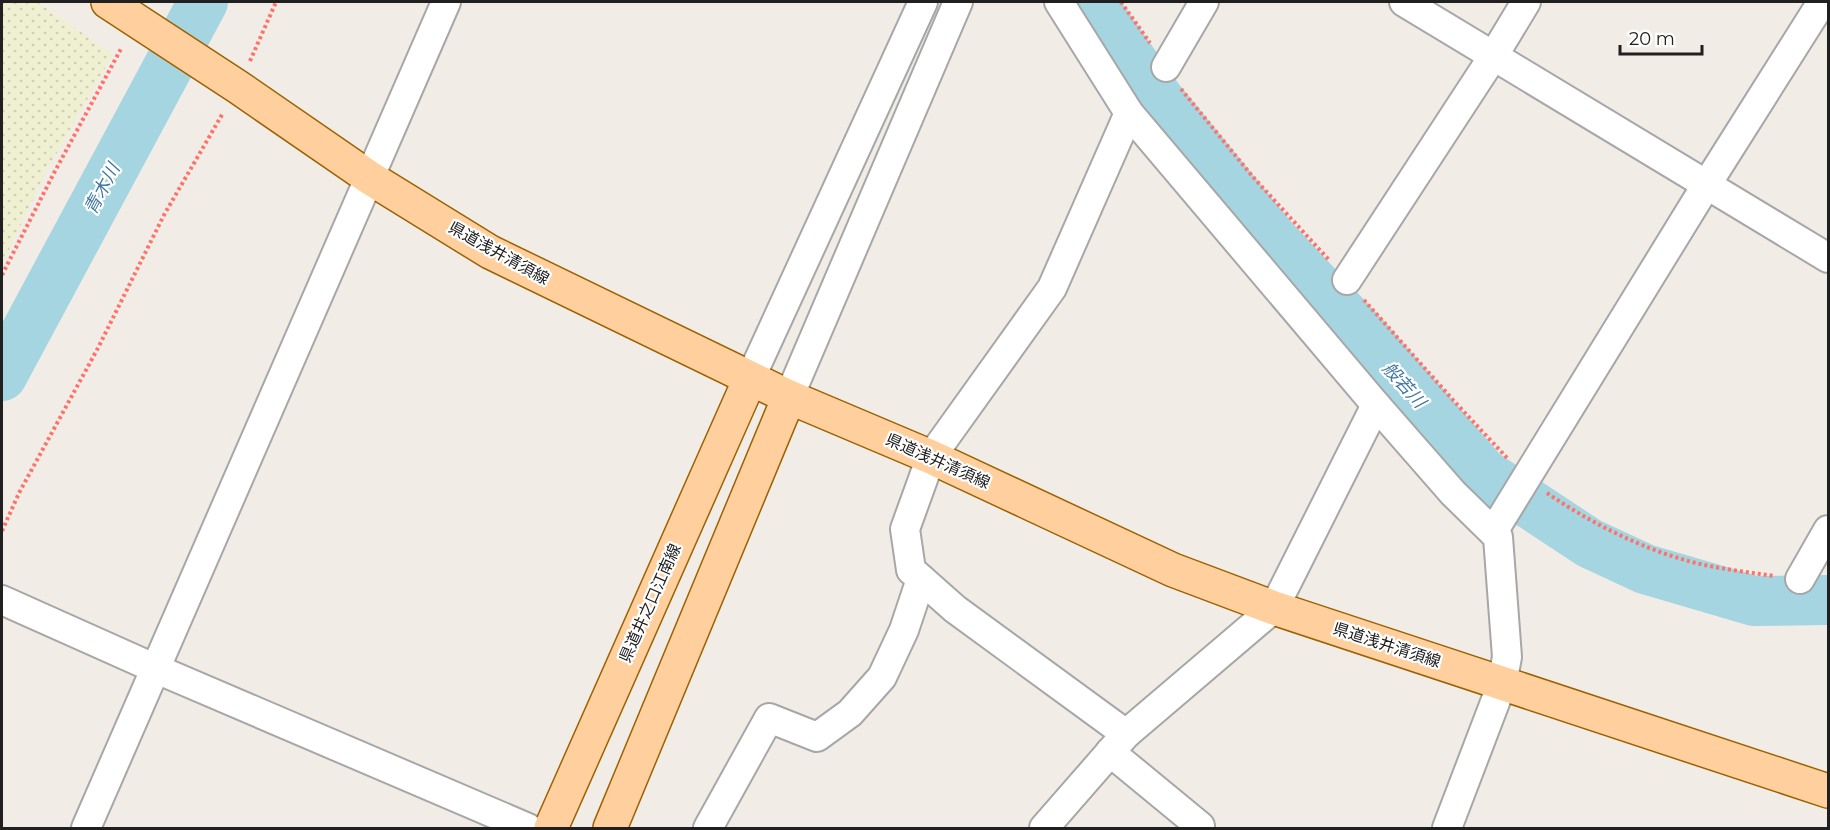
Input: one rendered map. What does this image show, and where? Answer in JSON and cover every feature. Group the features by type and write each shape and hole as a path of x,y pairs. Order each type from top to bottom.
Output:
{"main road":[{"name":"県道浅井清須線","path":"108,2 370,177 490,252 789,397 932,457 1173,570 1274,608 1828,791"},
{"name":"県道井之口江南線","path":"551,828 750,379"},
{"path":"610,828 789,397"}],"street":[{"path":"86,828 446,2"},
{"path":"750,379 923,2"},
{"path":"789,397 958,2"},
{"path":"1059,2 1129,113 1376,405 1453,493 1498,537 1507,657 1502,684 1447,828"},
{"path":"1166,67 1204,2"},
{"path":"1404,2 1828,258"},
{"path":"1347,280 1526,2"},
{"path":"1493,532 1822,2"},
{"path":"1129,113 1052,288 932,457 905,529 911,570 1118,743 1200,826"},
{"path":"1044,828 1118,743 1274,608 1376,405"},
{"path":"1800,579 1828,530"},
{"path":"708,828 769,718 817,737 850,713 882,677 904,630 921,579"},
{"path":"2,600 154,668 528,828"}],"path":[{"path":"2,531 19,493 98,348 164,215 238,87 276,2"},
{"path":"1121,2 1186,97 1253,177 1526,478 1568,507 1610,531 1654,550 1702,564 1800,579"},
{"path":"2,275 136,20"}],"green space":[{"path":"2,2 37,2 113,54 46,172 2,264"}],"waterway":[{"name":"青木川","path":"2,376 203,2"},
{"name":"般若川","path":"1091,2 1158,98 1273,239 1362,334 1483,473 1589,543 1645,569 1754,601 1828,600"}]}
